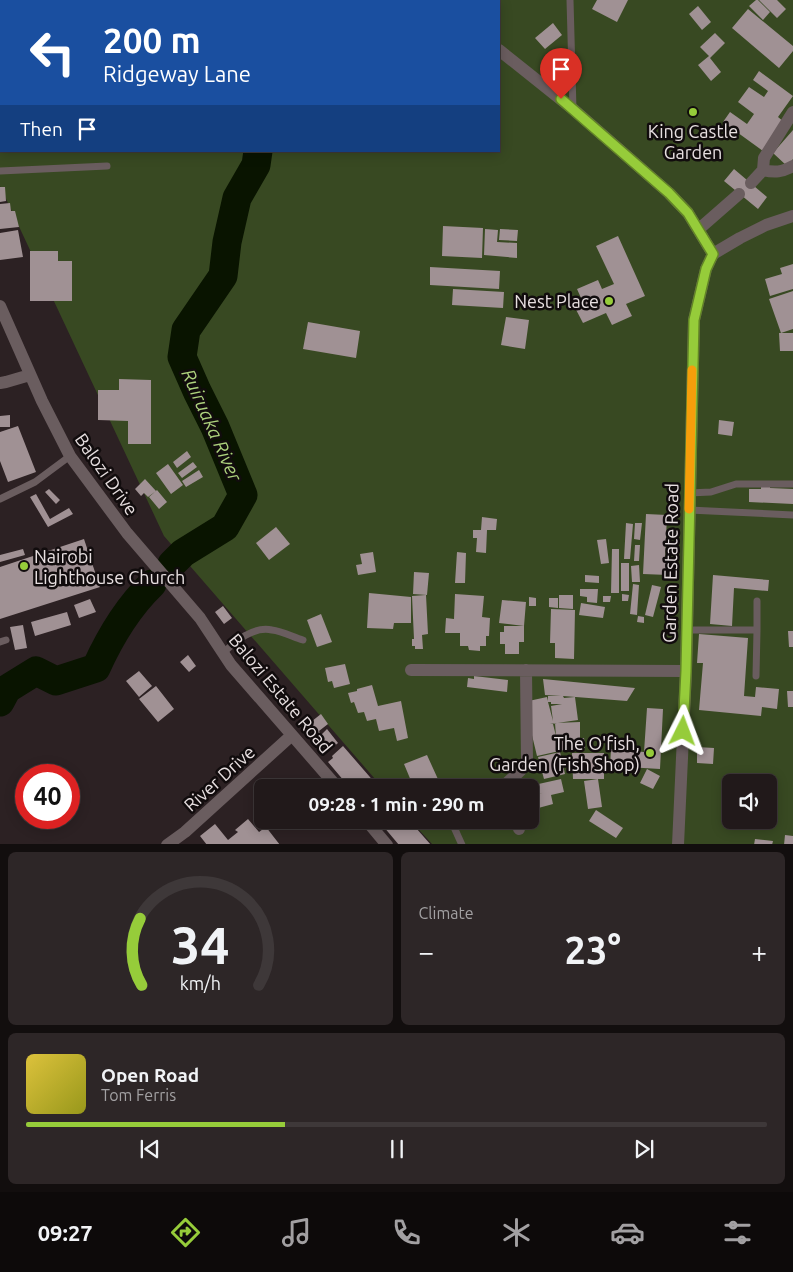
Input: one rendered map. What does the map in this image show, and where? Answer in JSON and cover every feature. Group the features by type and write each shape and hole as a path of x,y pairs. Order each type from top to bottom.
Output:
{"street":[{"path":"500,51 573,109 669,193 688,213 713,254 740,238 793,216"},
{"path":"751,183 763,170 764,158 793,112"},
{"path":"763,170 772,173 784,171 793,166"},
{"path":"699,229 739,194"},
{"name":"Garden Estate Road","path":"678,844 686,671 694,320 706,269 713,254"},
{"name":"Balozi Drive","path":"0,306 30,375 70,456 127,533 200,618"},
{"path":"0,383 30,375"},
{"name":"Balozi Estate Road","path":"200,618 223,654 330,779"},
{"path":"411,670 686,671"},
{"path":"511,779 527,762 526,670"},
{"name":"River Drive","path":"167,844 185,832 292,735"},
{"path":"374,829 387,844"}],"lane":[{"path":"570,0 573,109"},
{"path":"0,170 107,166"},
{"path":"0,499 35,482 70,456"},
{"path":"689,493 711,492 736,484 793,484"},
{"path":"689,510 793,515"},
{"path":"756,676 757,601"},
{"path":"223,654 239,639 257,630 272,630 303,640"},
{"path":"687,630 757,630"},
{"path":"455,829 462,844"}],"green space":[{"path":"500,0 793,0 793,844 432,844 418,829 539,829 539,779 375,779 164,536 0,186 0,152 500,152"}],"building":[{"path":"597,0 628,0 617,22 592,9"},
{"path":"756,0 770,12 763,20 749,6"},
{"path":"759,0 777,0 786,9 777,18"},
{"path":"698,6 711,22 702,30 689,14"},
{"path":"748,9 793,46 793,51 779,68 732,28"},
{"path":"553,23 562,35 545,49 535,38"},
{"path":"715,33 725,43 710,58 721,72 711,81 698,65 709,56 700,47"},
{"path":"759,71 793,96 778,117 784,122 763,151 723,122 730,112 747,124 754,114 738,102 749,87 764,97 768,91 753,80"},
{"path":"793,130 793,159 787,166 773,153"},
{"path":"734,169 767,197 758,209 724,181"},
{"path":"0,187 5,187 6,201 0,202"},
{"path":"10,203 11,211 15,211 19,227 0,229 0,204"},
{"path":"443,226 483,228 482,258 442,256"},
{"path":"485,229 498,230 497,242 517,243 517,258 484,255"},
{"path":"500,229 518,230 517,241 499,240"},
{"path":"18,230 23,257 0,260 0,233"},
{"path":"618,236 645,296 626,304 632,316 612,325 606,313 583,323 572,302 581,298 577,289 598,280 602,289 614,284 596,246"},
{"path":"30,251 58,251 58,261 72,261 72,301 30,301"},
{"path":"793,264 793,289 770,296 765,279 782,274 780,268"},
{"path":"430,267 500,271 499,289 430,285"},
{"path":"453,289 504,292 503,308 452,305"},
{"path":"793,291 793,329 781,333 769,299"},
{"path":"506,317 529,320 525,349 501,345"},
{"path":"308,322 360,331 356,358 303,349"},
{"path":"779,333 793,333 793,351 780,351"},
{"path":"119,379 151,380 151,444 128,444 128,421 98,420 98,390 119,390"},
{"path":"10,415 10,427 0,427 0,416"},
{"path":"719,420 734,422 732,436 718,434"},
{"path":"18,426 36,472 8,482 0,461 0,432"},
{"path":"187,451 191,457 177,468 173,462"},
{"path":"193,462 197,467 182,478 178,473"},
{"path":"168,464 183,485 171,494 156,473"},
{"path":"199,470 203,477 186,487 182,481"},
{"path":"145,479 156,491 148,497 144,493 141,496 135,489"},
{"path":"761,485 770,486 770,488 793,489 793,504 749,502 749,489 761,489"},
{"path":"49,489 60,500 56,504 45,492"},
{"path":"157,490 167,502 159,509 149,497"},
{"path":"36,494 50,519 69,508 73,514 48,527 30,497"},
{"path":"646,514 667,515 665,562 669,562 668,575 643,574"},
{"path":"482,517 497,519 496,530 487,530 486,553 476,552 477,538 473,538 473,530 481,530"},
{"path":"626,523 633,524 630,559 624,559"},
{"path":"635,523 642,523 640,540 634,539"},
{"path":"276,527 290,544 269,560 256,543"},
{"path":"84,539 100,587 0,619 0,567"},
{"path":"606,539 609,563 601,564 597,540"},
{"path":"635,545 640,545 639,561 634,561"},
{"path":"23,549 25,555 0,562 0,555"},
{"path":"612,549 619,549 619,593 611,593"},
{"path":"373,552 376,572 358,575 356,565 362,564 360,554"},
{"path":"457,552 466,553 465,583 455,583"},
{"path":"621,563 629,563 629,591 621,591"},
{"path":"639,565 640,582 632,582 631,566"},
{"path":"414,572 429,573 427,595 413,594"},
{"path":"585,575 599,576 599,583 585,582"},
{"path":"713,575 769,580 768,591 734,588 732,626 710,624"},
{"path":"633,584 639,585 637,615 630,614"},
{"path":"652,585 661,587 653,617 645,615"},
{"path":"580,589 598,589 597,603 587,602 587,597 580,596"},
{"path":"369,593 411,597 411,623 394,623 393,629 367,628"},
{"path":"455,594 484,596 482,617 490,618 489,636 486,636 486,646 480,646 480,651 469,650 468,646 460,646 460,633 445,633 446,618 454,619"},
{"path":"622,594 629,595 628,601 622,601"},
{"path":"426,595 428,634 422,635 423,649 415,649 415,646 412,646 412,639 414,639 412,596"},
{"path":"559,595 573,595 573,609 559,608"},
{"path":"603,596 611,596 610,602 603,602"},
{"path":"529,597 536,598 536,606 529,606"},
{"path":"549,598 558,598 558,608 549,607"},
{"path":"90,599 96,612 79,618 74,605"},
{"path":"502,600 526,602 524,626 499,623"},
{"path":"581,603 605,607 603,618 579,615"},
{"path":"223,606 232,618 224,624 215,612"},
{"path":"551,609 575,610 574,659 555,658 555,643 550,643"},
{"path":"67,612 71,625 35,636 31,622"},
{"path":"321,614 332,642 317,647 307,620"},
{"path":"638,616 644,617 644,623 637,622"},
{"path":"23,625 27,648 15,650 10,627"},
{"path":"504,626 524,626 524,642 519,642 519,654 505,654 505,644 500,644 500,632 504,632"},
{"path":"788,631 793,631 793,647 789,647"},
{"path":"699,634 748,638 744,696 755,697 756,687 779,689 777,709 762,707 761,716 699,710 703,663 697,663"},
{"path":"188,655 196,666 189,672 180,662"},
{"path":"345,664 350,684 334,688 332,681 328,682 325,668"},
{"path":"139,671 152,686 139,697 126,681"},
{"path":"474,676 508,680 507,692 467,687 468,678 474,679"},
{"path":"543,679 635,688 627,701 563,696 564,698 575,697 578,720 558,723 580,722 580,739 584,738 585,748 537,756 524,702 547,697 548,701 548,696 561,696 545,695","holes":["548,702 551,702 551,704 562,704 551,706 553,721"]},
{"path":"372,685 378,706 401,701 408,738 397,741 394,728 379,731 376,719 367,721 364,712 358,713 354,702 351,703 348,693"},
{"path":"156,686 174,709 158,722 139,699"},
{"path":"787,691 793,691 793,707 788,707"},
{"path":"647,708 663,709 660,769 610,766 611,749 644,752"},
{"path":"321,714 328,724 315,737 307,725"},
{"path":"327,729 338,743 327,752 317,739"},
{"path":"343,746 372,779 342,779 328,762 333,758 332,756"},
{"path":"697,747 714,748 713,764 697,763"},
{"path":"560,752 565,774 544,779 538,757"},
{"path":"572,753 604,753 604,779 573,779"},
{"path":"427,755 438,779 410,779 404,764"},
{"path":"647,769 660,776 653,789 640,783"},
{"path":"561,779 564,792 551,795 553,804 539,808 539,794 542,793 539,794 539,784"},
{"path":"598,779 602,807 588,809 584,781"},
{"path":"596,810 623,828 616,838 589,821"},
{"path":"248,819 254,829 259,832 268,829 279,844 206,844 200,836 215,824 228,840 238,832 235,830"},
{"path":"386,829 417,829 430,844 398,844"},
{"path":"785,835 793,836 793,844 784,844"},
{"path":"755,839 773,841 772,844 754,844"}],"waterway":[{"name":"Ruiruaka River","path":"172,564 183,553 225,527 243,495 215,427 182,357 186,330 223,276 227,242 237,198 256,165 258,152"},
{"name":"Ruiruaka River","path":"0,702 7,689 36,671 56,681 96,668 120,623 152,584"}],"slow traffic":[{"path":"689,509 692,370"}],"place":[{"name":"King Castle Garden","path":"693,112"},
{"name":"Nest Place","path":"609,301"},
{"name":"Nairobi Lighthouse Church","path":"24,566"},
{"name":"The O'fish, Garden (Fish Shop)","path":"650,753"}],"route":[{"path":"561,99 669,193 688,213 713,254 706,269 694,320 683,731"}]}
